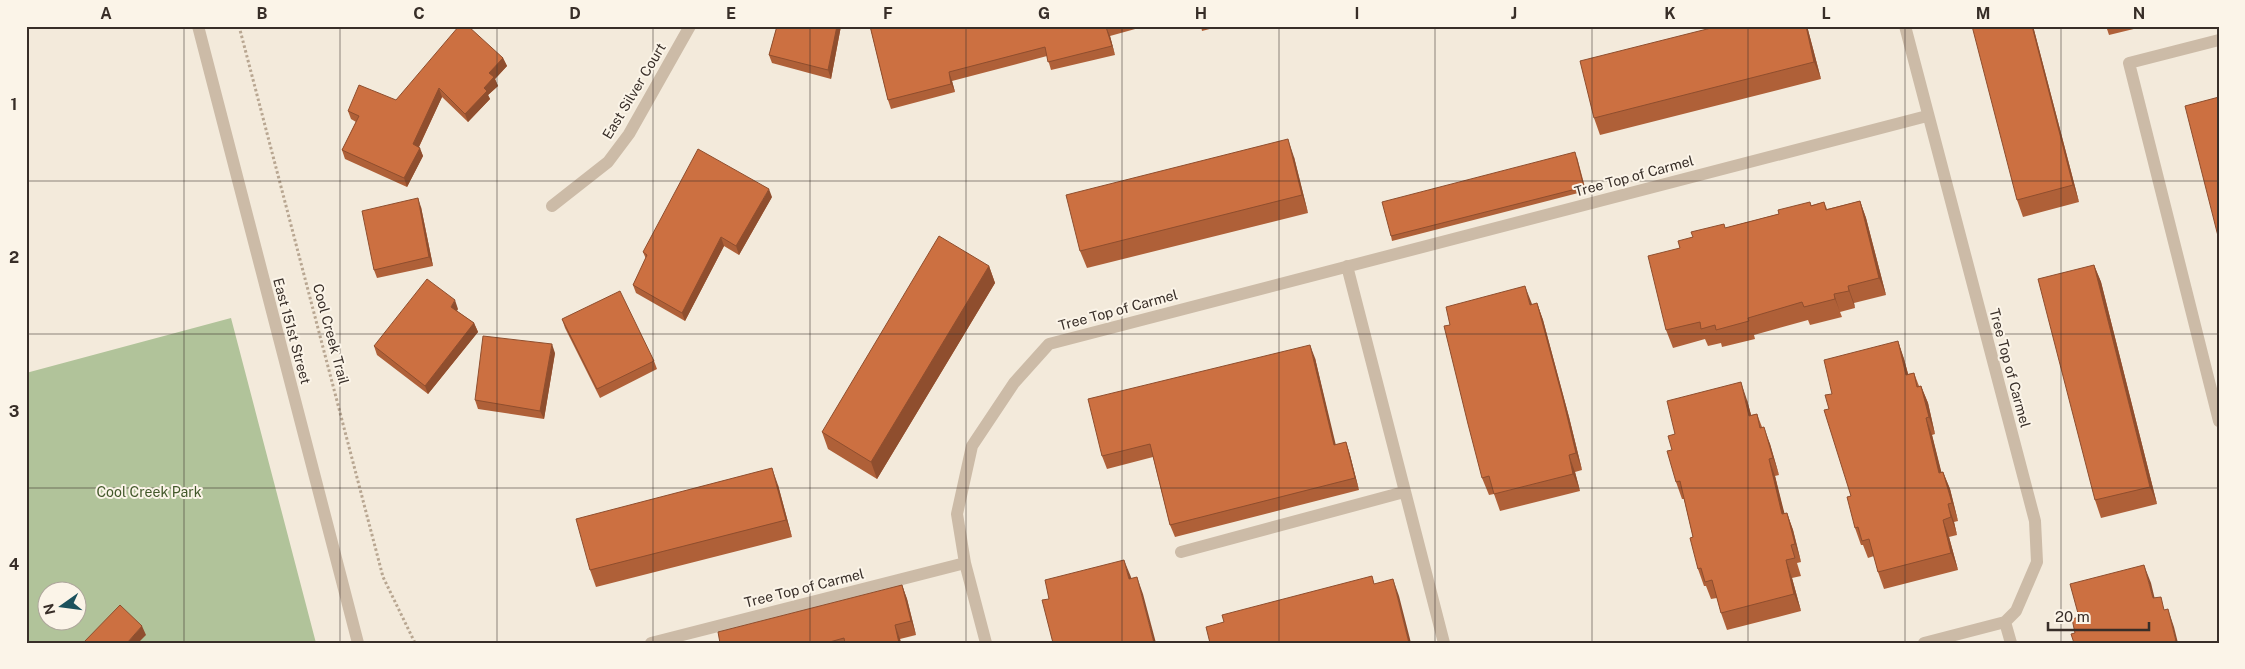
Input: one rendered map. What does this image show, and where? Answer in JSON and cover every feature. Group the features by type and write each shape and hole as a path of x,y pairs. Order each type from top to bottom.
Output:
{"street":[{"name":"East 151st Street","path":"198,26 358,643"},
{"name":"East Silver Court","path":"552,206 608,162 629,134 690,26"},
{"name":"Tree Top of Carmel","path":"1905,26 1927,116 2035,521 2037,562 2016,611 2005,622"},
{"path":"2219,40 2129,63 2219,421"},
{"name":"Tree Top of Carmel","path":"986,643 965,563 957,514 972,446 1014,383 1049,344 1927,116"},
{"path":"1348,266 1404,492 1444,643"},
{"path":"1181,552 1404,492"},
{"name":"Tree Top of Carmel","path":"657,642 965,563"},
{"path":"1924,643 2005,622 2011,643"}],"path":[{"name":"Cool Creek Trail","path":"239,26 383,577 415,643"}],"green space":[{"name":"Cool Creek Park","path":"231,318 316,643 26,643 26,373"}],"building":[{"path":"459,26 468,26 503,58 489,73 494,77 484,88 487,91 465,114 439,88 413,144 420,148 404,178 342,150 359,116 348,111 359,85 396,100"},
{"path":"777,26 837,26 828,70 769,55"},
{"path":"870,26 1109,26 1106,27 1112,46 1048,62 1045,47 949,72 951,84 888,100"},
{"path":"1719,26 1806,26 1814,62 1594,118 1580,61"},
{"path":"1972,26 2032,26 2073,185 2017,200"},
{"path":"2219,97 2219,240 2185,106"},
{"path":"1288,139 1302,195 1080,251 1066,195"},
{"path":"698,149 769,189 736,246 721,237 682,313 633,285 647,255 643,252"},
{"path":"1575,152 1584,187 1391,236 1382,202"},
{"path":"418,198 429,257 374,270 362,211"},
{"path":"1860,201 1879,278 1848,286 1849,291 1834,294 1835,299 1804,307 1802,302 1748,318 1749,321 1716,330 1715,325 1701,329 1700,322 1666,330 1648,256 1680,248 1678,241 1693,237 1691,232 1724,224 1725,228 1779,214 1778,210 1810,202 1811,206 1824,202 1826,210"},
{"path":"939,236 989,266 871,462 822,432"},
{"path":"2094,265 2150,487 2095,500 2038,279"},
{"path":"427,279 455,300 451,307 474,323 425,386 374,346"},
{"path":"1525,286 1530,305 1537,303 1563,399 1576,453 1569,455 1573,474 1494,494 1489,476 1482,478 1468,424 1444,326 1450,325 1446,307"},
{"path":"620,291 654,361 597,389 562,319"},
{"path":"483,336 552,344 540,411 475,400"},
{"path":"1898,341 1906,375 1914,373 1917,387 1921,386 1929,417 1926,418 1939,473 1943,472 1952,503 1948,504 1951,517 1943,520 1951,553 1878,572 1869,539 1862,541 1858,527 1855,528 1847,497 1851,496 1824,410 1829,409 1825,395 1832,394 1824,360"},
{"path":"1310,345 1334,445 1346,442 1355,478 1170,525 1150,444 1102,456 1088,399"},
{"path":"1741,382 1749,416 1757,414 1760,428 1764,427 1773,458 1769,459 1782,514 1787,513 1795,544 1791,545 1795,558 1786,560 1794,594 1721,613 1712,580 1705,582 1701,568 1698,569 1690,538 1693,537 1680,481 1676,482 1667,451 1672,450 1668,436 1675,434 1667,401"},
{"path":"772,468 786,520 590,570 576,519"},
{"path":"1124,560 1129,579 1137,577 1154,643 1053,643 1042,600 1049,599 1045,580"},
{"path":"2144,565 2153,598 2161,597 2164,610 2168,609 2176,641 2172,643 2074,643 2071,634 2075,633 2072,619 2079,617 2070,584"},
{"path":"1372,576 1374,584 1393,579 1409,643 1210,643 1206,627 1224,622 1222,615"},
{"path":"902,585 911,621 895,625 899,643 845,643 844,638 826,643 720,643 718,632"},
{"path":"120,605 142,626 127,643 83,643"}]}
